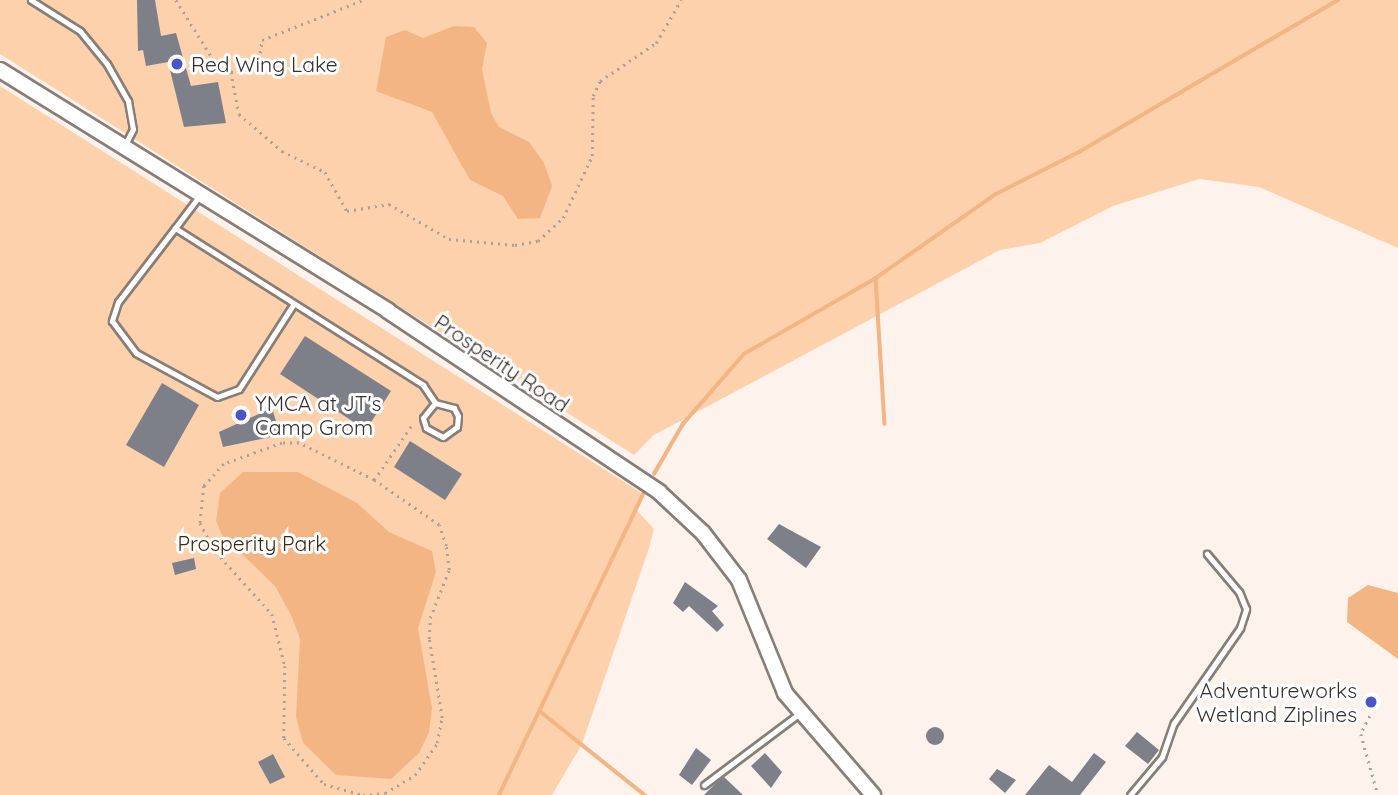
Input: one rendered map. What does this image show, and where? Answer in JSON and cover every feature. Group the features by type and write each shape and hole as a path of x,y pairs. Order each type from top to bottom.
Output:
{"street":[{"name":"Prosperity Road","path":"0,69 388,311 667,499 739,580 773,671 800,713 873,795"}],"lane":[{"path":"31,0 80,31 107,64 128,101 133,129 124,148"},
{"path":"200,195 118,302 112,321 117,335 145,359 217,397 239,389 293,305"},
{"path":"175,228 423,385 435,403 454,408 457,427 434,435 424,418 435,403"},
{"path":"1130,795 1162,757 1174,723 1240,628 1246,609 1239,592 1207,554"},
{"path":"704,785 800,713"}],"path":[{"path":"176,0 213,59 231,72 239,114 282,151 325,172 346,211 389,204 449,239 515,245 538,241 563,218 592,156 593,96 600,81 656,43 681,0"},
{"path":"231,72 258,67 262,40 363,0"},
{"path":"374,480 410,424 424,418"},
{"path":"282,443 299,443 374,480 439,525 449,570 430,618 442,718 437,743 403,785 363,795 324,784 290,748 281,719 282,647 272,614 216,552 200,523 204,486 224,464 282,443"},
{"path":"1370,716 1361,734 1378,795"}],"green space":[{"path":"0,0 1398,0 1398,248 1259,187 1199,179 1113,206 1040,243 1000,250 654,435 634,455 0,54"},
{"name":"Prosperity Park","path":"0,86 643,494 635,508 654,529 649,548 582,744 552,795 0,795"}],"shaded area":[{"path":"454,26 474,27 487,43 482,69 491,113 499,127 529,142 544,163 552,186 540,218 518,219 503,196 470,180 432,112 376,91 386,37 405,30 423,38"},
{"path":"243,472 298,472 357,503 389,532 432,551 436,572 418,628 432,708 429,732 419,753 391,779 336,775 303,743 296,717 300,639 292,617 275,586 222,535 216,521 220,493"},
{"path":"1368,585 1398,593 1398,659 1347,622 1348,598"}],"building":[{"name":"Red Wing Lake","path":"137,0 155,0 161,36 176,33 191,86 218,82 226,123 184,127 168,62 146,66 143,50 138,51"},
{"path":"305,336 391,391 366,430 280,374"},
{"path":"162,383 199,405 164,467 126,445"},
{"path":"272,408 280,435 223,447 219,432"},
{"path":"410,441 462,474 445,500 394,467"},
{"path":"779,524 821,547 806,568 767,539"},
{"path":"194,558 196,569 175,575 172,563"},
{"path":"685,582 718,606 712,611 724,625 717,632 689,606 683,612 673,603"},
{"path":"931,727 939,727 944,736 942,743 931,745 926,740 926,732"},
{"path":"1137,732 1159,750 1148,764 1125,746"},
{"path":"696,748 711,760 692,785 679,775"},
{"path":"765,753 782,772 771,788 751,766"},
{"path":"1094,753 1106,762 1080,795 1025,795 1049,765 1072,782"},
{"path":"273,754 285,777 270,784 258,762"},
{"path":"997,769 1016,780 1005,793 989,779"},
{"path":"724,777 743,795 704,795 717,782"}],"waterway":[{"path":"654,474 683,424 744,354 876,278 996,194 1079,152 1338,0"},
{"path":"876,278 885,424"},
{"path":"499,795 643,494"},
{"path":"541,712 645,795"}],"place":[{"name":"Red Wing Lake","path":"177,64"},
{"name":"YMCA at JT's Camp Grom","path":"241,415"},
{"name":"Adventureworks Wetland Ziplines","path":"1371,702"}]}
